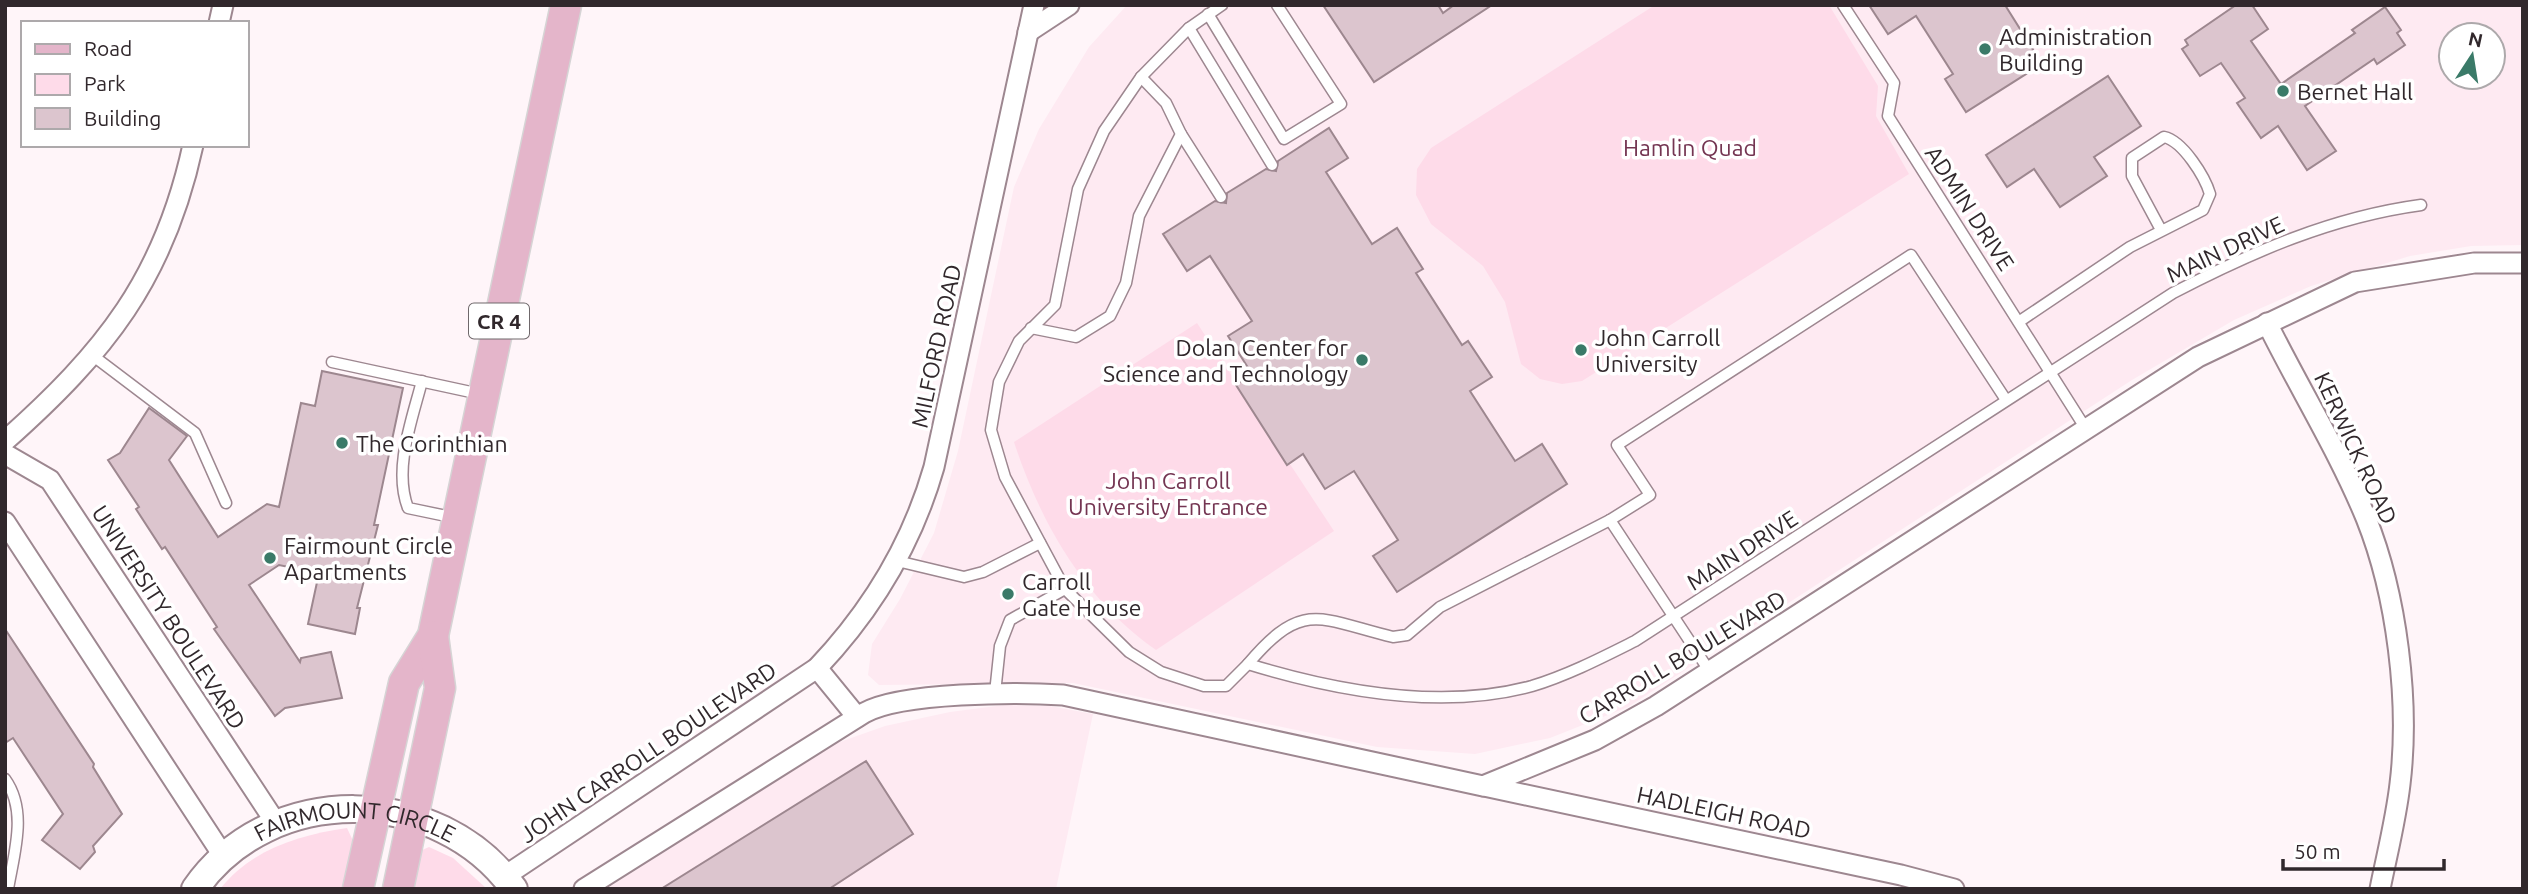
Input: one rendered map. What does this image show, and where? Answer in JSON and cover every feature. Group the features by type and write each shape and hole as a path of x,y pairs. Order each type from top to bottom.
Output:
{"main road":[{"name":"CR 4","path":"398,889 440,688 433,636 566,5"},
{"name":"CR 4","path":"359,889 404,683 433,636"},
{"name":"FAIRMOUNT CIRCLE","path":"195,889 223,857 246,840 276,824 331,809 376,810 412,816 460,838 485,856 510,882"}],"street":[{"name":"MILFORD ROAD","path":"817,668 866,611 897,561 919,513 941,439 1034,5"},
{"path":"1028,32 1069,5"},
{"path":"5,441 47,404 117,327 160,253 183,193 193,147"},
{"name":"CARROLL BOULEVARD","path":"1483,786 1604,735 1710,673 2198,357 2355,282 2474,263 2523,263"},
{"name":"KERWICK ROAD","path":"2267,323 2331,443 2366,518 2385,584 2398,657 2403,726 2400,785 2379,889"},
{"name":"UNIVERSITY BOULEVARD","path":"5,454 50,480 276,824"},
{"path":"5,522 223,857"},
{"path":"817,668 857,717"},
{"name":"JOHN CARROLL BOULEVARD","path":"510,882 817,668"},
{"path":"584,889 857,717 888,704 995,693 1084,698 1483,786"},
{"name":"HADLEIGH ROAD","path":"1483,786 1901,875 1954,889"}],"lane":[{"path":"1222,5 1189,28 1140,77 1104,131 1078,189 1055,305 1018,341 999,382 991,430 1005,477 1065,589 1129,652 1161,672 1204,686 1226,685 1269,639 1287,625 1306,618 1393,638 1407,635 1440,607 1610,520 1650,495 1617,445 1910,255 2007,400"},
{"path":"1209,14 1284,139 1341,104 1278,5"},
{"name":"ADMIN DRIVE","path":"1843,5 1894,83 1888,116 2086,429"},
{"path":"1189,28 1272,165"},
{"path":"1140,77 1166,103 1181,134 1221,197"},
{"path":"1031,328 1076,337 1110,316 1126,283 1139,216 1181,134"},
{"path":"2020,321 2130,247 2203,210 2210,194 2178,144 2164,137 2132,158 2130,167 2132,176 2161,230"},
{"name":"MAIN DRIVE","path":"1248,664 1297,679 1434,698 1530,686 1576,671 1635,641 1673,617 2173,293 2254,252 2341,221 2421,205"},
{"path":"92,355 195,433 226,503"},
{"path":"332,362 484,394"},
{"path":"422,381 408,439 401,490 408,508 458,518"},
{"path":"1610,520 1710,673"},
{"path":"897,561 964,577 983,572 1040,543"},
{"path":"995,693 1000,646 1010,620 1065,589"},
{"path":"5,779 17,803 18,816 8,889"}],"shaded area":[{"name":"John Carroll University","path":"1127,5 2523,5 2523,245 2471,246 2410,256 2311,286 2234,320 2132,380 1628,707 1550,738 1475,754 1377,747 1073,683 879,685 868,675 872,644 900,599 934,533 958,451 1014,187 1039,129 1089,47"},
{"path":"1004,705 1050,706 1093,714 1056,889 606,889 837,743 885,726 950,712"}],"green space":[{"name":"Hamlin Quad","path":"1655,5 1829,5 1878,86 1876,116 1909,174 1582,381 1562,384 1540,379 1521,364 1505,302 1483,266 1431,224 1416,195 1417,169 1431,148"},
{"name":"John Carroll University Entrance","path":"1197,323 1334,531 1156,650 1108,608 1068,558 1037,501 1014,442"},
{"path":"347,828 354,843 345,889 220,889 247,864 278,846 311,835"},
{"path":"429,847 453,858 487,889 412,889 420,851"}],"building":[{"path":"1323,5 1438,5 1443,13 1454,5 1492,5 1374,82"},
{"name":"Administration Building","path":"1869,5 2005,5 2042,64 1966,112 1945,79 1953,74 1916,16 1888,34"},
{"name":"Bernet Hall","path":"2236,5 2252,5 2268,29 2251,41 2281,84 2355,33 2352,30 2385,7 2401,30 2397,33 2405,45 2377,64 2374,59 2305,106 2336,151 2307,170 2278,126 2261,138 2237,103 2245,98 2221,63 2200,76 2182,49 2188,45 2185,40"},
{"path":"2108,76 2141,126 2094,157 2107,176 2060,207 2034,169 2007,187 1986,155"},
{"name":"Dolan Center for Science and Technology","path":"1329,128 1348,158 1326,172 1372,244 1397,228 1423,269 1416,273 1462,345 1468,341 1492,377 1470,391 1515,461 1542,444 1567,484 1397,592 1373,556 1398,540 1354,471 1325,489 1303,454 1287,465 1236,385 1252,374 1228,336 1252,321 1210,256 1187,271 1163,234 1215,201 1226,203 1227,193 1266,169 1276,171 1278,161"},
{"name":"Fairmount Circle Apartments","path":"322,371 403,388 374,525 378,525 357,608 360,608 355,634 308,624 319,573 279,565 249,585 300,662 301,658 331,652 342,698 285,708 275,716 214,629 217,627 165,547 162,549 136,509 139,507 108,460 120,453 149,408 187,436 169,460 218,537 267,504 279,507 301,403 315,406"},
{"path":"5,629 94,764 93,767 122,814 93,846 95,852 80,869 42,840 63,814 13,738 5,743"},
{"path":"866,761 913,834 829,889 661,889"}],"place":[{"name":"Administration Building","path":"1985,49"},
{"name":"Bernet Hall","path":"2283,91"},
{"name":"John Carroll University","path":"1581,350"},
{"name":"Dolan Center for Science and Technology","path":"1362,360"},
{"name":"The Corinthian","path":"342,443"},
{"name":"Fairmount Circle Apartments","path":"270,558"},
{"name":"Carroll Gate House","path":"1008,594"}]}
